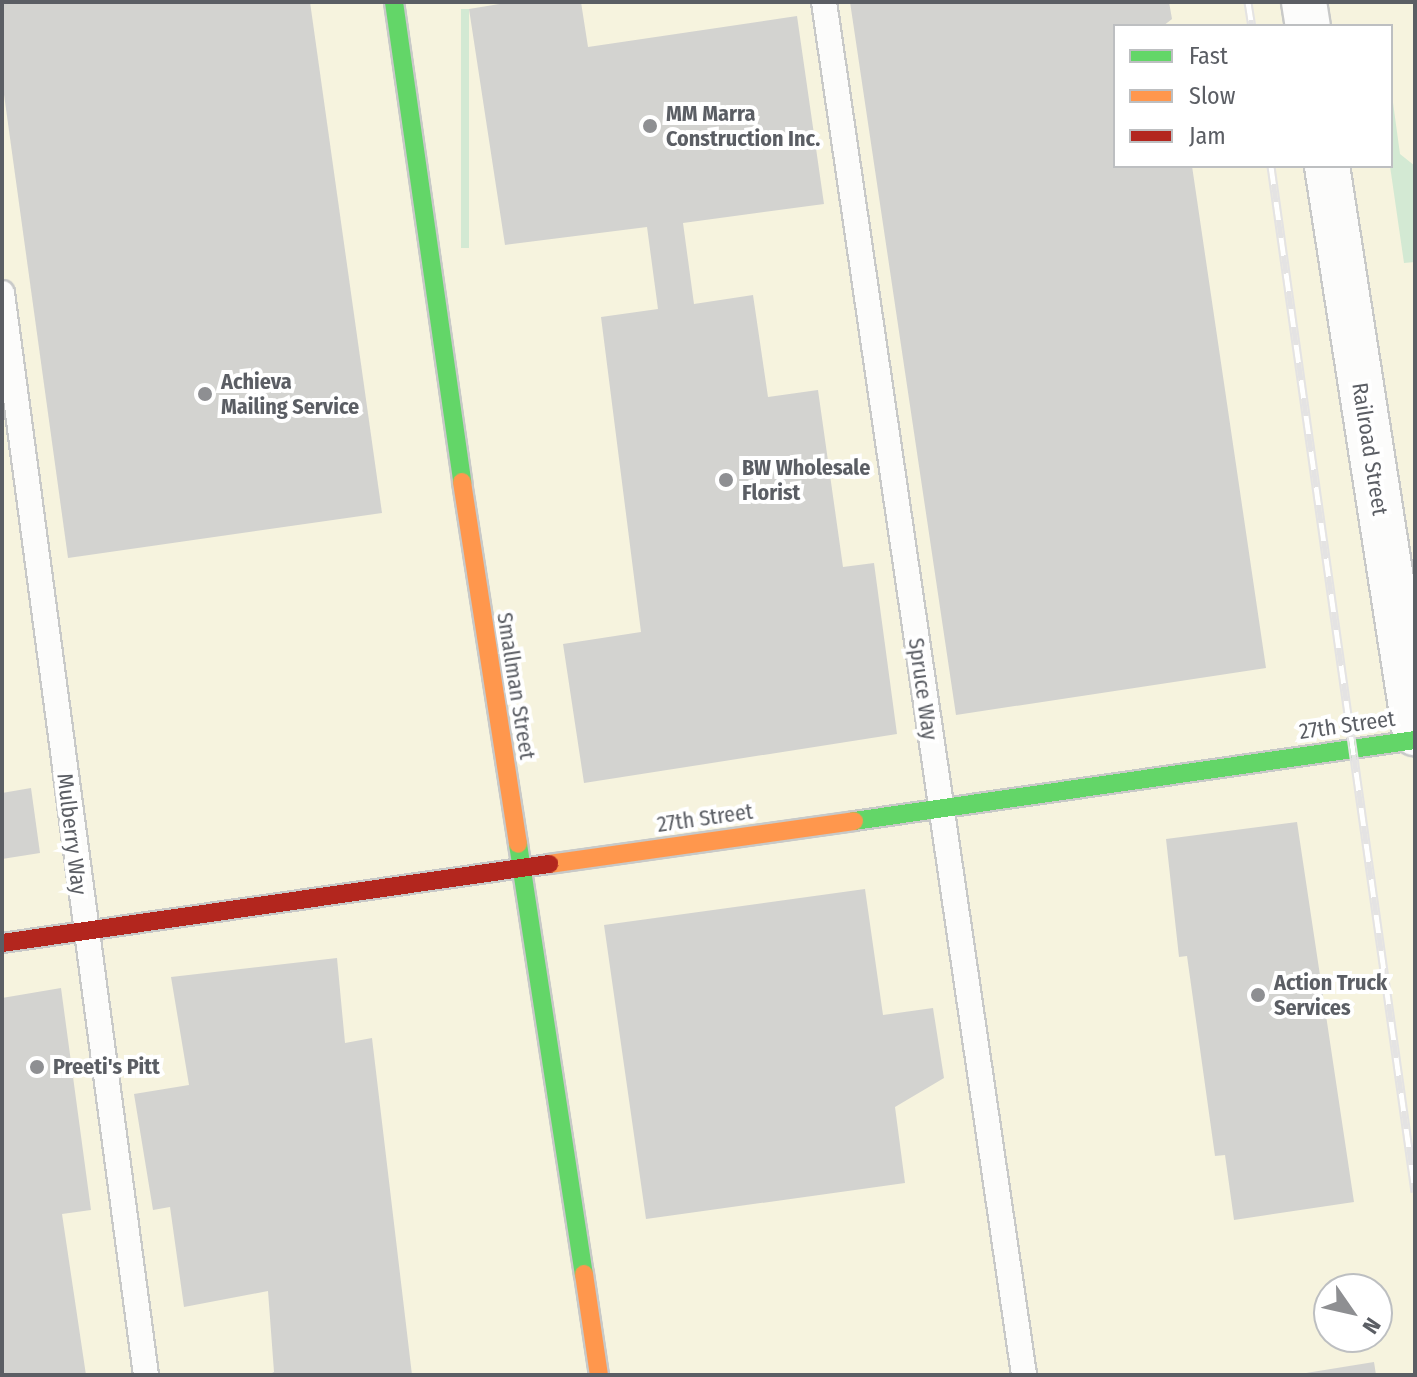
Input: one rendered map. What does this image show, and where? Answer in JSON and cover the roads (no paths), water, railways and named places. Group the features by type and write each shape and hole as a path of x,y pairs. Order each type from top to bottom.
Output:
{"street":[{"name":"Smallman Street","path":"394,2 519,868 599,1375"},
{"path":"1304,2 1308,24"},
{"name":"Railroad Street","path":"1327,168 1415,733"},
{"name":"27th Street","path":"2,943 1415,740"}],"lane":[{"name":"Spruce Way","path":"824,2 1024,1375"},
{"name":"Mulberry Way","path":"2,293 84,930 146,1375"}],"railway":[{"path":"1248,2 1252,24"},
{"path":"1271,168 1415,1192"}],"place":[{"name":"MM Marra Construction Inc.","path":"650,126"},
{"name":"Achieva Mailing Service","path":"205,394"},
{"name":"BW Wholesale Florist","path":"726,480"},
{"name":"Action Truck Services","path":"1258,995"},
{"name":"Preeti's Pitt","path":"37,1067"}]}
